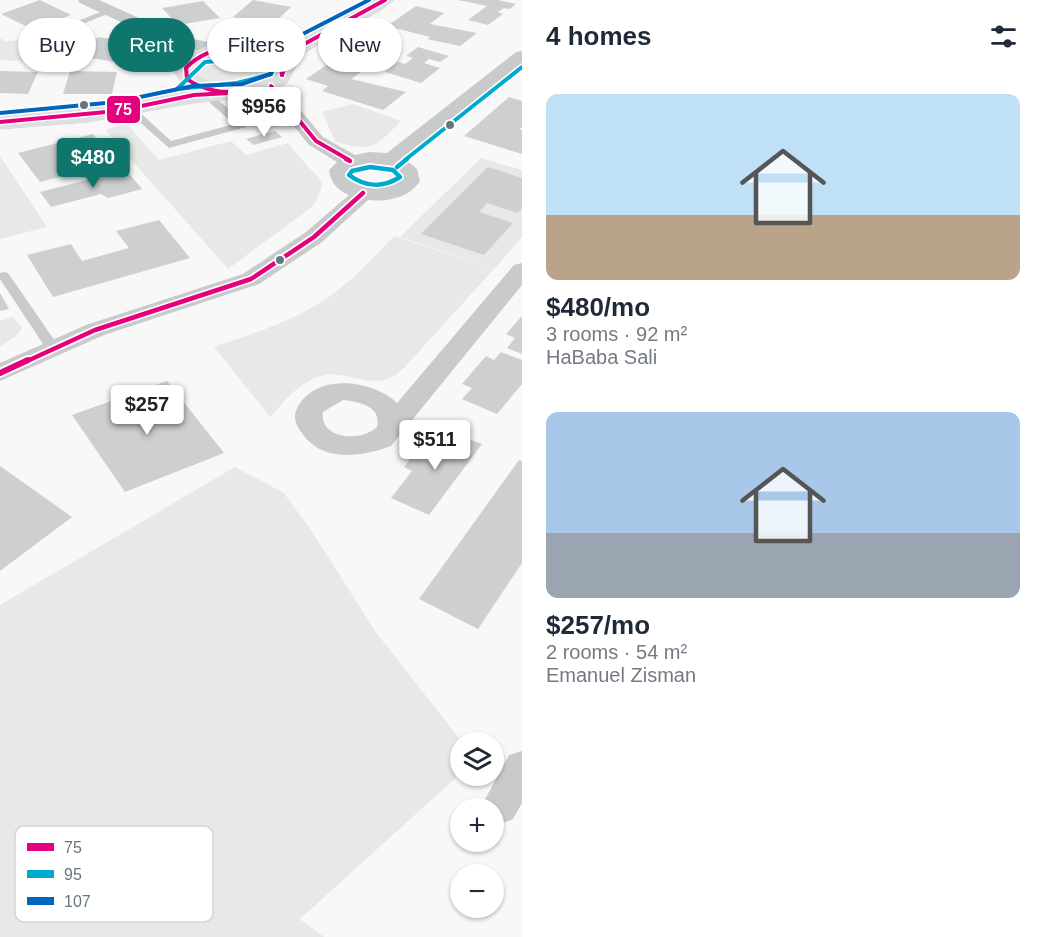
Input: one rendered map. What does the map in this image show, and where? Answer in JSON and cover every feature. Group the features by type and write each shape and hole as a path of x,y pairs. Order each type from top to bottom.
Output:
{"street":[{"path":"306,27 354,0"},
{"path":"0,122 36,121 129,108 173,99 243,93 277,78 290,54 299,46 358,17 385,0"},
{"path":"105,5 131,18"},
{"path":"391,160 522,56"},
{"path":"0,110 37,109 111,100 157,89 181,72"},
{"path":"187,72 188,80 219,94"},
{"path":"278,72 277,78 316,141 350,162"},
{"path":"369,158 391,160 407,169 410,181 405,187 387,194 363,193 343,184 339,178 338,172 350,162 369,158"},
{"path":"0,373 52,347 94,330 251,279 314,237 363,193"},
{"path":"433,380 407,391 370,394 342,391 318,400 311,408 309,418 312,428 320,437 332,443 357,447 383,439 433,380 522,270"},
{"path":"370,394 381,400 389,409 393,418 391,428"},
{"path":"504,800 522,767"}],"lane":[{"path":"79,18 105,5"},
{"path":"129,108 169,145 242,125 213,101 219,94"},
{"path":"4,276 52,347"}],"shaded area":[{"path":"0,38 5,41 18,40 18,61 0,60"},
{"path":"207,59 207,72 273,72 274,76 253,86 226,88 195,79 195,65 199,61"},
{"path":"353,104 401,121 379,142 366,147 335,141 322,112"},
{"path":"126,123 159,160 231,141 246,155 288,143 322,183 320,193 313,206 228,269 105,130"},
{"path":"0,156 47,227 0,239"},
{"path":"481,158 522,170 522,237 494,269 400,237"},
{"path":"394,236 494,269 396,375 379,381 338,375 321,376 299,387 270,417 214,347 280,323 318,304 367,264"},
{"path":"13,317 22,328 17,335 0,347 0,321"},
{"path":"235,467 284,493 311,530 375,631 454,732 450,732 450,783 300,919 324,937 0,937 0,605"}],"building":[{"path":"40,0 71,15 63,18 18,18 18,22 1,14"},
{"path":"253,0 291,7 279,18 233,17"},
{"path":"458,0 498,0 516,4 510,9 504,8 498,12 503,14 488,25 468,20 487,6"},
{"path":"203,1 220,18 207,18 207,20 195,22 195,18 171,18 162,8"},
{"path":"416,6 444,13 430,24 477,33 460,46 427,39 430,37 402,30 402,18 399,18"},
{"path":"98,37 108,38 108,61 96,59 96,39"},
{"path":"418,47 449,56 440,62 429,59 424,63 440,68 421,83 385,72 402,72 402,63 405,64 413,58 406,56"},
{"path":"0,71 38,72 28,94 0,93"},
{"path":"318,71 361,72 351,79 406,92 383,110 322,91 328,86 306,79"},
{"path":"70,72 117,72 112,94 63,94"},
{"path":"509,97 522,101 522,127 519,129 522,130 522,154 464,136"},
{"path":"275,131 282,137 254,145 246,139"},
{"path":"93,134 108,152 101,154 109,164 40,182 18,153"},
{"path":"488,167 522,178 522,208 518,213 487,203 479,212 513,223 484,255 421,234"},
{"path":"126,170 142,189 108,198 101,194 51,207 40,192"},
{"path":"159,220 190,258 53,297 27,255 71,244 82,261 129,248 116,231"},
{"path":"0,293 9,309 0,311"},
{"path":"522,316 522,354 507,348 515,338 506,334"},
{"path":"501,352 522,360 522,384 497,414 462,399 472,388 462,384 486,356 494,360"},
{"path":"167,381 224,453 125,492 72,415"},
{"path":"448,431 482,444 429,515 391,498 412,471 404,467 428,437 439,442"},
{"path":"519,460 522,461 522,563 478,629 419,599"},
{"path":"0,466 72,517 0,571"}],"transit line":[{"name":"107","path":"0,113 116,102 193,86 242,84 271,74 282,49 293,39 369,0"},
{"name":"75","path":"282,75 288,58 297,48 385,0"},
{"name":"75","path":"246,92 207,90 187,79 186,68 206,53 218,50 245,50 270,57 280,63 282,75"},
{"name":"95","path":"242,59 263,64 270,68 271,74 237,83 177,89 186,83 196,69 205,62 242,59"},
{"name":"95","path":"397,167 522,67"},
{"name":"75","path":"271,86 316,141 350,161"},
{"name":"75","path":"0,122 117,111 194,95 246,92"},
{"name":"95","path":"370,167 393,170 400,177 388,184 368,185 349,175 352,171 370,167"},
{"name":"75","path":"0,373 95,330 251,279 314,237 363,193"}]}
